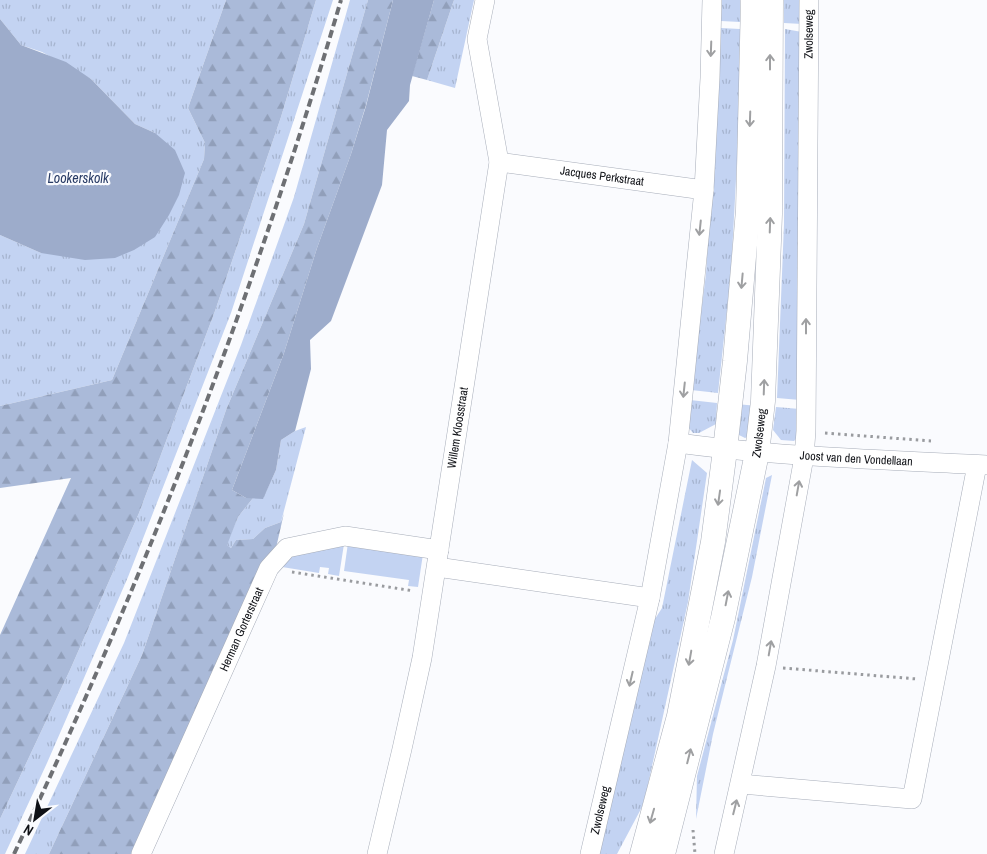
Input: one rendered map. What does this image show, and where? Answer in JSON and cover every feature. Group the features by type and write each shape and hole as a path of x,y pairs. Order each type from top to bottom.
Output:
{"street":[{"name":"Willem Kloosstraat","path":"377,854 422,658 499,162 477,39 485,0"},
{"name":"Zwolseweg","path":"590,854 650,598 678,443 704,190 712,0"},
{"path":"642,854 679,716 713,542 725,450 748,210 753,0"},
{"name":"Zwolseweg","path":"663,854 724,618 756,453 763,401 770,214 771,0"},
{"name":"Zwolseweg","path":"724,854 766,666 804,457 806,432 809,0"},
{"name":"Jacques Perkstraat","path":"499,162 704,190"},
{"path":"678,443 725,450"},
{"name":"Joost van den Vondellaan","path":"725,450 804,457 982,465"},
{"path":"740,784 912,799 935,681 982,465"},
{"name":"Herman Gorterstraat","path":"141,854 269,568 287,548 344,536 438,559 650,598"}],"path":[{"path":"806,432 939,441"},
{"path":"269,568 421,592"},
{"path":"766,666 935,681"}],"green space":[{"path":"0,0 226,0 188,108 205,143 204,159 112,380 0,406 0,235 41,253 155,133 135,124 91,79 42,52 21,45 0,19"},
{"path":"226,0 316,0 281,117 215,311 139,513 70,670 0,819 0,635 71,478 0,488 0,406 112,380 204,159 205,143 188,108"},
{"path":"316,0 333,0 231,313 128,577 5,854 0,854 0,819 70,670 139,513 215,311 281,117"},
{"path":"350,0 368,0 304,224 226,410 142,655 49,854 25,854 124,643 241,345 294,197"},
{"path":"368,0 393,0 366,105 351,154 317,248 284,353 232,490 246,498 253,498 238,517 227,545 231,548 236,540 253,539 265,528 281,522 284,513 276,548 133,854 49,854 142,655 226,410 304,224"},
{"path":"434,0 454,0 427,80 412,76"},
{"path":"454,0 474,0 455,88 427,80"},
{"path":"722,0 740,0 740,22 721,21"},
{"path":"784,0 802,0 802,24 784,23"},
{"path":"721,28 740,29 739,123 731,273 718,393 691,390 706,274"},
{"path":"785,29 802,32 800,400 777,398 784,224"},
{"path":"690,400 717,403 716,424 699,433 693,433 688,427"},
{"path":"736,404 758,406 750,436 745,438 735,433"},
{"path":"776,407 800,409 796,439 794,441 781,440 773,430"},
{"path":"306,427 281,522 265,528 253,539 236,540 231,548 226,545 238,517 253,498 263,498 276,470 281,440 295,431"},
{"path":"692,460 707,473 688,602 647,789 642,807 617,854 599,854 653,622 662,608"},
{"path":"772,475 752,577 713,734 696,819 697,776 733,640 766,478"},
{"path":"348,543 423,554 418,587 408,586 409,580 344,571"},
{"path":"344,544 339,576 328,574 329,568 320,567 319,573 282,567 292,553"}],"water":[{"path":"393,0 434,0 410,85 409,101 387,130 382,185 331,321 310,340 311,369 295,431 281,440 276,470 263,499 246,498 232,490 284,353 317,248 351,154 366,106"},
{"name":"Lookerskolk","path":"0,19 21,45 66,62 91,79 135,124 155,133 175,150 185,173 179,195 155,237 134,250 115,258 85,260 41,253 0,235"}],"railway":[{"path":"14,854 108,645 194,433 272,218 341,0"}]}
